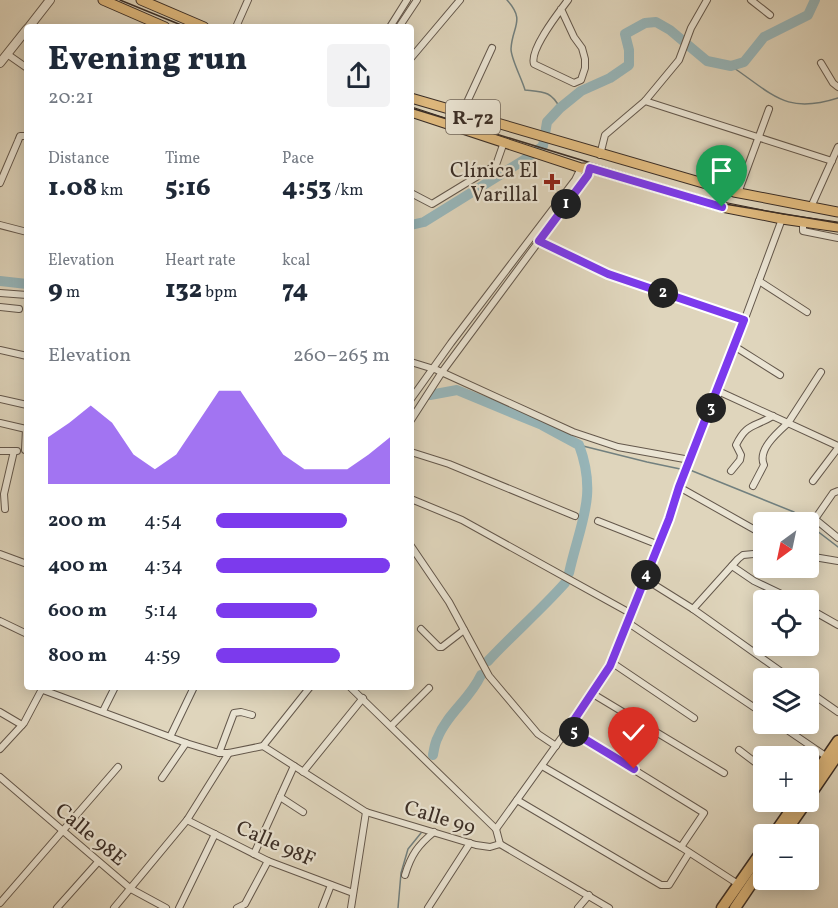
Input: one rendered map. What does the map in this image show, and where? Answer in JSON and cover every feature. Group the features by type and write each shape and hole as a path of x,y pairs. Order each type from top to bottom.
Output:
{"highway":[{"path":"819,780 838,741"},
{"path":"819,772 833,755"},
{"path":"722,908 753,863"},
{"path":"735,908 753,881"}],"main road":[{"path":"103,0 158,24"},
{"path":"141,0 197,24"},
{"name":"R-72","path":"414,99 600,155 738,193 838,212"},
{"name":"R-72","path":"414,113 586,168 722,207 838,227"}],"street":[{"path":"31,24 50,0"},
{"path":"237,24 248,0"},
{"path":"401,24 417,0"},
{"path":"414,54 460,0"},
{"path":"561,9 574,37 582,48 585,59 581,80 574,83 534,64 532,60 536,48 561,9 568,0"},
{"path":"600,155 605,135 645,101 679,60 691,27 707,0"},
{"path":"751,0 770,15"},
{"path":"392,24 404,1 412,8"},
{"path":"24,33 2,59 24,67"},
{"path":"462,113 492,48"},
{"path":"821,63 838,87"},
{"path":"645,101 758,137 835,157"},
{"path":"738,193 769,109"},
{"path":"0,183 1,173 20,136 24,136"},
{"path":"414,195 432,204 496,165 504,142"},
{"path":"811,207 838,147"},
{"path":"414,395 586,168"},
{"path":"414,415 441,372 588,175 586,168"},
{"path":"496,829 568,729 611,662 659,545 782,219"},
{"path":"803,222 803,231 838,238"},
{"path":"0,225 24,231"},
{"path":"532,237 608,274 744,320"},
{"path":"759,281 807,312"},
{"path":"0,293 24,295"},
{"path":"0,307 19,309"},
{"path":"734,346 780,375"},
{"path":"0,350 24,355"},
{"path":"414,363 441,372 573,432 618,447 690,460"},
{"path":"753,486 764,465 762,454 788,423 821,372"},
{"path":"718,391 838,447 813,481"},
{"path":"0,399 24,404"},
{"path":"731,471 740,460 741,454 736,445 746,429 772,416"},
{"path":"0,423 24,429"},
{"path":"0,450 24,451"},
{"path":"5,509 4,494 14,451"},
{"path":"414,453 448,464 575,516"},
{"path":"679,487 753,529"},
{"path":"838,492 833,494 814,519 838,538"},
{"path":"414,500 462,520 630,613"},
{"path":"598,520 659,545"},
{"path":"414,550 449,602 489,676 538,734 556,746"},
{"path":"0,554 24,563"},
{"path":"693,609 743,555 753,554"},
{"path":"819,558 838,561"},
{"path":"732,566 754,581 773,590"},
{"path":"645,579 693,609 776,668"},
{"path":"819,614 838,625"},
{"path":"0,621 24,633"},
{"path":"627,622 753,707"},
{"path":"422,629 439,647 464,630"},
{"path":"611,662 694,718"},
{"path":"391,726 429,688"},
{"path":"0,749 22,725 41,690"},
{"path":"47,690 186,743 219,753 263,746 308,690"},
{"path":"103,711 114,690"},
{"path":"170,737 193,690"},
{"path":"354,690 496,829 500,844"},
{"path":"592,694 724,773"},
{"path":"303,772 363,698"},
{"path":"819,699 838,712"},
{"path":"0,712 22,725"},
{"path":"219,753 234,713 252,715"},
{"path":"568,729 704,813 681,848"},
{"path":"796,734 833,755"},
{"path":"162,778 186,743"},
{"name":"Calle 99","path":"263,746 366,812 470,843 490,847 500,844 609,908"},
{"path":"739,750 753,761"},
{"path":"114,908 187,820 229,753"},
{"path":"254,854 294,766"},
{"path":"542,766 738,884"},
{"path":"0,903 118,767"},
{"name":"Calle 98E","path":"0,777 131,889 166,908"},
{"path":"280,797 303,812"},
{"path":"517,800 661,885 669,885 689,853"},
{"path":"351,908 366,812"},
{"name":"Calle 98F","path":"187,820 268,861 353,894"},
{"path":"405,875 410,857 418,846 434,832"},
{"path":"179,908 215,834"},
{"path":"428,908 470,843"},
{"path":"237,908 245,904 268,861"},
{"path":"57,908 98,862"},
{"path":"322,908 331,885"},
{"path":"578,908 589,895"}],"waterway":[{"path":"507,0 513,7 517,19 511,53 525,90 550,95 560,108"},
{"path":"414,224 424,222 543,146 547,122 560,108 581,91 610,78 629,65 629,50 625,34 645,23 656,22 670,30 707,61 731,66 744,62 764,37 808,15 815,0"},
{"path":"731,66 769,93 792,103 820,103 838,98"},
{"path":"0,281 24,284"},
{"path":"430,395 457,390 542,425 579,445 587,479 587,495 569,573"},
{"path":"579,445 685,470"},
{"path":"690,470 794,512"},
{"path":"819,532 838,547"},
{"path":"488,661 565,583"},
{"path":"433,755 442,729 471,692 481,675"},
{"path":"398,908 401,873 408,849 421,833"}],"tram line":[{"path":"120,0 179,24"},
{"path":"414,109 725,204 838,223"}],"place":[{"name":"Clínica El Varillal","path":"552,182"}],"route":[{"path":"634,769 568,729 610,666 655,556 679,487 744,320 608,274 539,241 588,175 590,168 722,207"}]}
